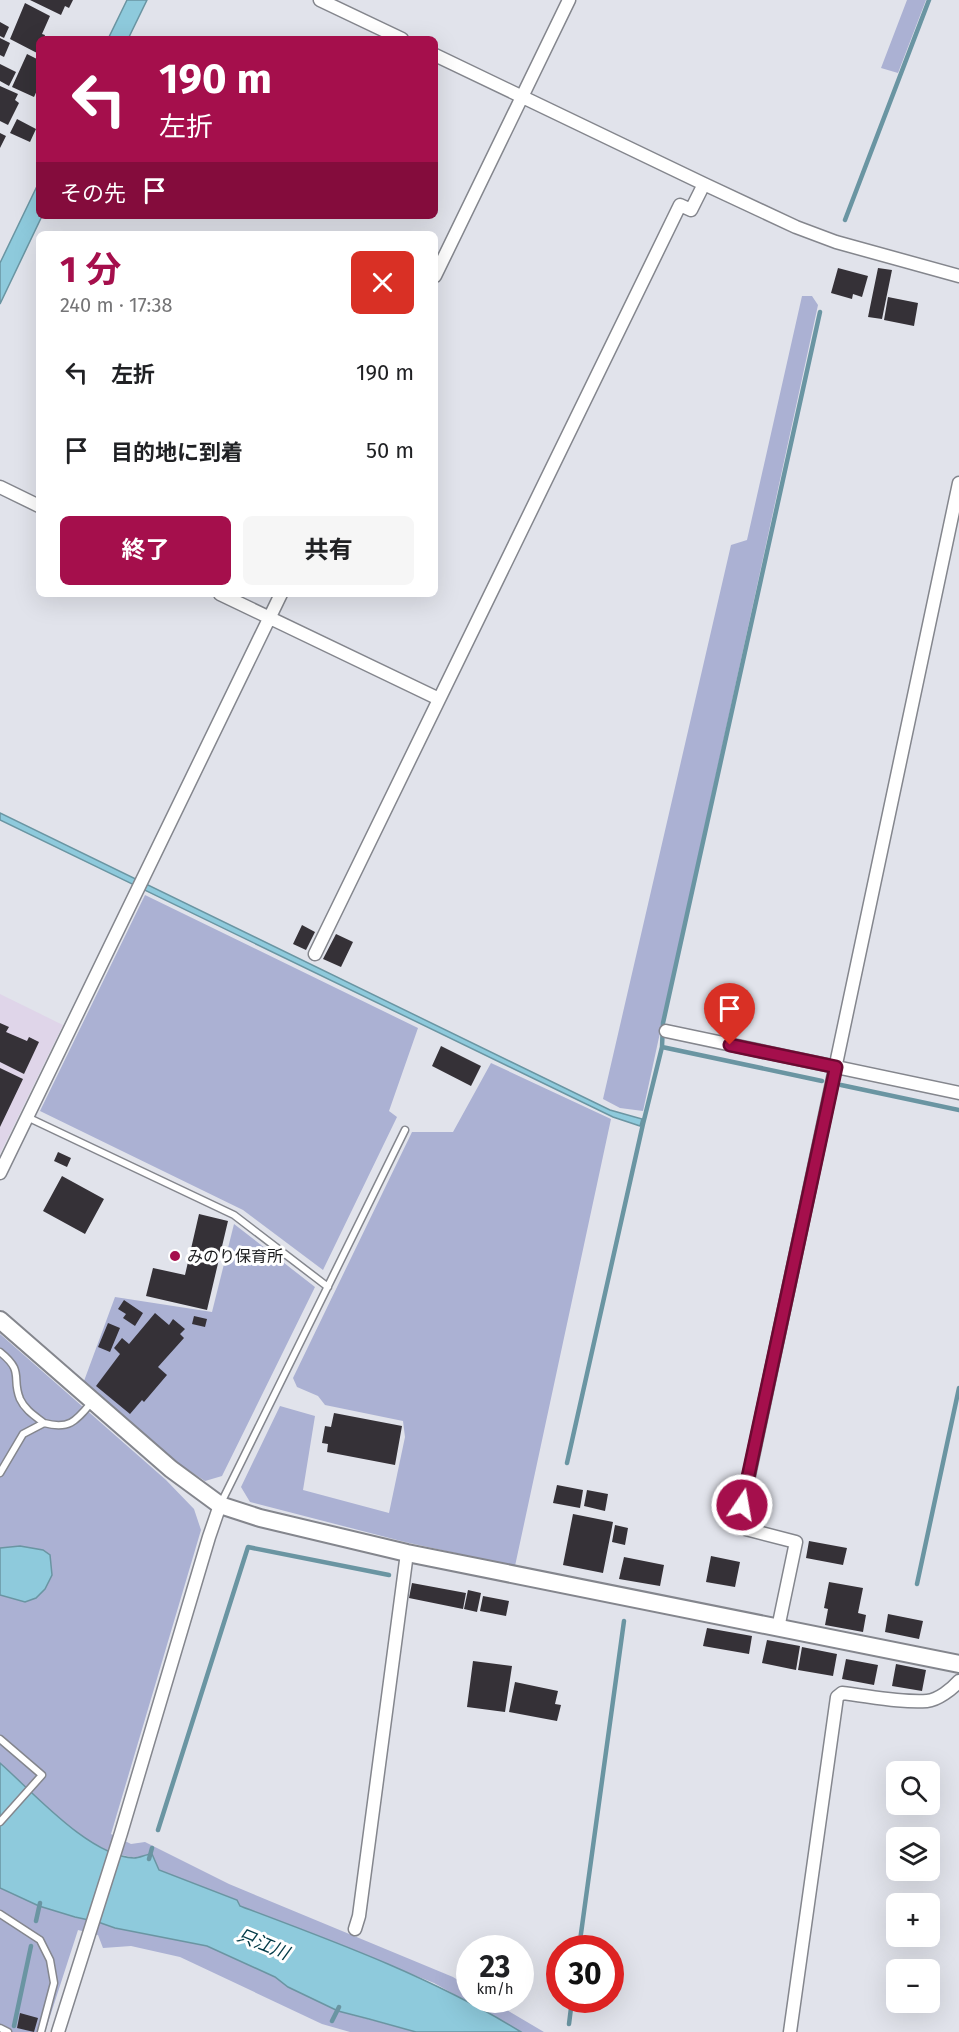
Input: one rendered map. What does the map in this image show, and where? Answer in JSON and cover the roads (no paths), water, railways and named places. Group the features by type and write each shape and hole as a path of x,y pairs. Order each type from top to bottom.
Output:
{"street":[{"path":"320,0 396,36"},
{"path":"438,270 569,0"},
{"path":"438,56 796,227 836,242 959,276"},
{"path":"315,954 680,205 691,210 704,184"},
{"path":"778,1628 796,1542 738,1527 959,483"},
{"path":"0,487 36,505"},
{"path":"226,597 439,699"},
{"path":"0,1173 280,597"},
{"path":"666,1031 959,1093"},
{"path":"0,1320 171,1469 220,1506 260,1518 407,1553 959,1664"},
{"path":"58,2032 220,1506"},
{"path":"355,1929 359,1916 407,1553"},
{"path":"790,2032 837,1697 842,1693 927,1701 935,1699 959,1681"}],"lane":[{"path":"27,1117 234,1215 328,1287"},
{"path":"220,1506 405,1130"},
{"path":"0,1352 12,1362 20,1398 27,1410 44,1423 57,1426 75,1422 92,1401"},
{"path":"0,1473 23,1434 44,1423"},
{"path":"0,1739 42,1775 0,1822"},
{"path":"0,1914 40,1940 50,1960 54,1983 41,2032"},
{"path":"0,2028 9,2032"}],"water":[{"path":"127,0 147,0 129,36 109,36"},
{"path":"36,188 36,219 41,219 0,304 0,263"},
{"path":"0,813 610,1110 642,1119 640,1126 613,1117 0,820"},
{"path":"20,1546 43,1550 50,1555 52,1575 45,1589 36,1598 25,1602 0,1595 0,1548"},
{"name":"只江川","path":"0,1763 62,1821 99,1846 117,1855 134,1858 152,1854 159,1870 237,1900 240,1906 348,1947 419,1978 456,1996 456,2013 488,2013 521,2032 416,2032 338,2011 288,1987 275,1977 207,1946 115,1928 75,1917 39,1906 0,1888"}],"waterway":[{"path":"845,220 929,0"},
{"path":"662,1047 663,1023 820,312"},
{"path":"643,1124 662,1047 822,1081"},
{"path":"841,1085 959,1110"},
{"path":"567,1463 643,1124"},
{"path":"917,1584 959,1388"},
{"path":"158,1830 248,1547 389,1575"},
{"path":"581,1935 624,1621"},
{"path":"149,1859 152,1848"},
{"path":"36,1921 40,1903"},
{"path":"14,2026 31,1946"},
{"path":"332,2021 339,2007"},
{"path":"569,2024 570,2013"}],"place":[{"name":"みのり保育所","path":"175,1256"}]}
